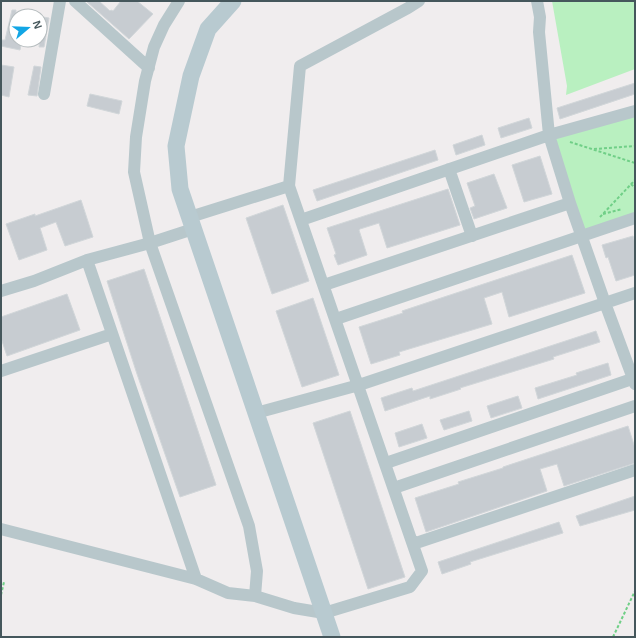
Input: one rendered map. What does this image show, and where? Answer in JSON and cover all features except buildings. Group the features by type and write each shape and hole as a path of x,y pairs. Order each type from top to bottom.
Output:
{"street":[{"path":"44,94 60,1"},
{"path":"75,1 149,68"},
{"path":"178,1 164,25 154,47 145,81 136,137 134,172 150,243 249,526 257,571 254,596"},
{"path":"233,1 208,29 191,76 176,146 180,189 332,637"},
{"path":"1,529 196,578 228,593 254,596 294,608 324,613 410,587 422,571 386,463 289,186 300,66 419,1"},
{"path":"386,463 634,381 570,203 549,135 539,32 540,17 537,1"},
{"path":"301,220 549,135 635,111"},
{"path":"449,169 472,236"},
{"path":"1,291 34,281 87,260 150,243 191,223 289,186"},
{"path":"324,285 570,203"},
{"path":"336,319 635,218"},
{"path":"87,260 196,578"},
{"path":"256,413 359,385 635,293"},
{"path":"1,371 112,334"},
{"path":"394,488 635,406"},
{"path":"413,544 635,470"}],"path":[{"path":"549,135 635,163"},
{"path":"593,149 635,146"},
{"path":"597,220 635,180"},
{"path":"631,184 635,188"},
{"path":"602,214 628,207"},
{"path":"1,595 4,582"},
{"path":"613,637 635,591"}],"green space":[{"path":"552,1 635,1 635,69 566,95 567,86"},
{"path":"635,111 635,218 581,235 549,135"}]}
